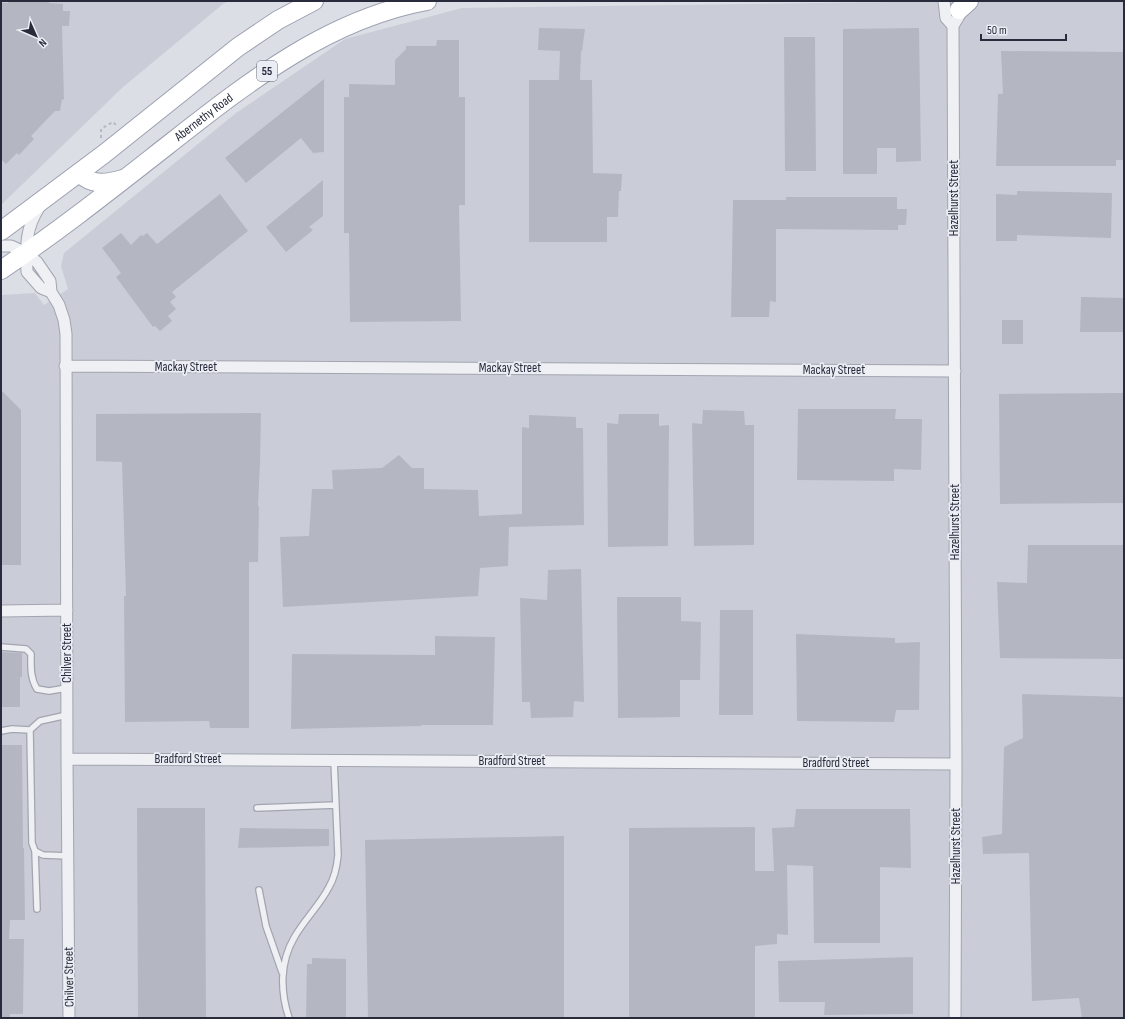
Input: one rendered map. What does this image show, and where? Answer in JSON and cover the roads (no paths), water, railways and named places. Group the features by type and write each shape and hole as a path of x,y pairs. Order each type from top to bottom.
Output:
{"main road":[{"path":"1,231 79,173 238,47 278,20 314,1"},
{"name":"Abernethy Road","path":"1,270 126,178 222,103 299,51 336,31 374,16 427,1"},
{"path":"79,173 86,180 97,182 111,183 126,178"}],"street":[{"name":"Hazelhurst Street","path":"955,1018 955,371 957,8"},
{"name":"Chilver Street","path":"44,199 30,223 27,235 26,253 27,272 41,288 51,292 59,305 64,320 66,334 69,1018"},
{"path":"1,246 11,246 26,253"},
{"name":"Mackay Street","path":"65,366 955,371"},
{"path":"1,610 67,610"},
{"name":"Bradford Street","path":"67,759 956,764"}],"lane":[{"path":"1,647 26,649 31,654 32,682 36,689 49,691 67,688"},
{"path":"1,731 12,729 30,730 40,721 67,715"},
{"path":"30,730 32,843 35,851 37,909"},
{"path":"282,972 286,955 294,937 330,887 337,868 338,854 334,760"},
{"path":"257,808 336,805"},
{"path":"35,851 43,855 68,856"},
{"path":"259,890 266,926 282,972 284,994 289,1018"}]}
